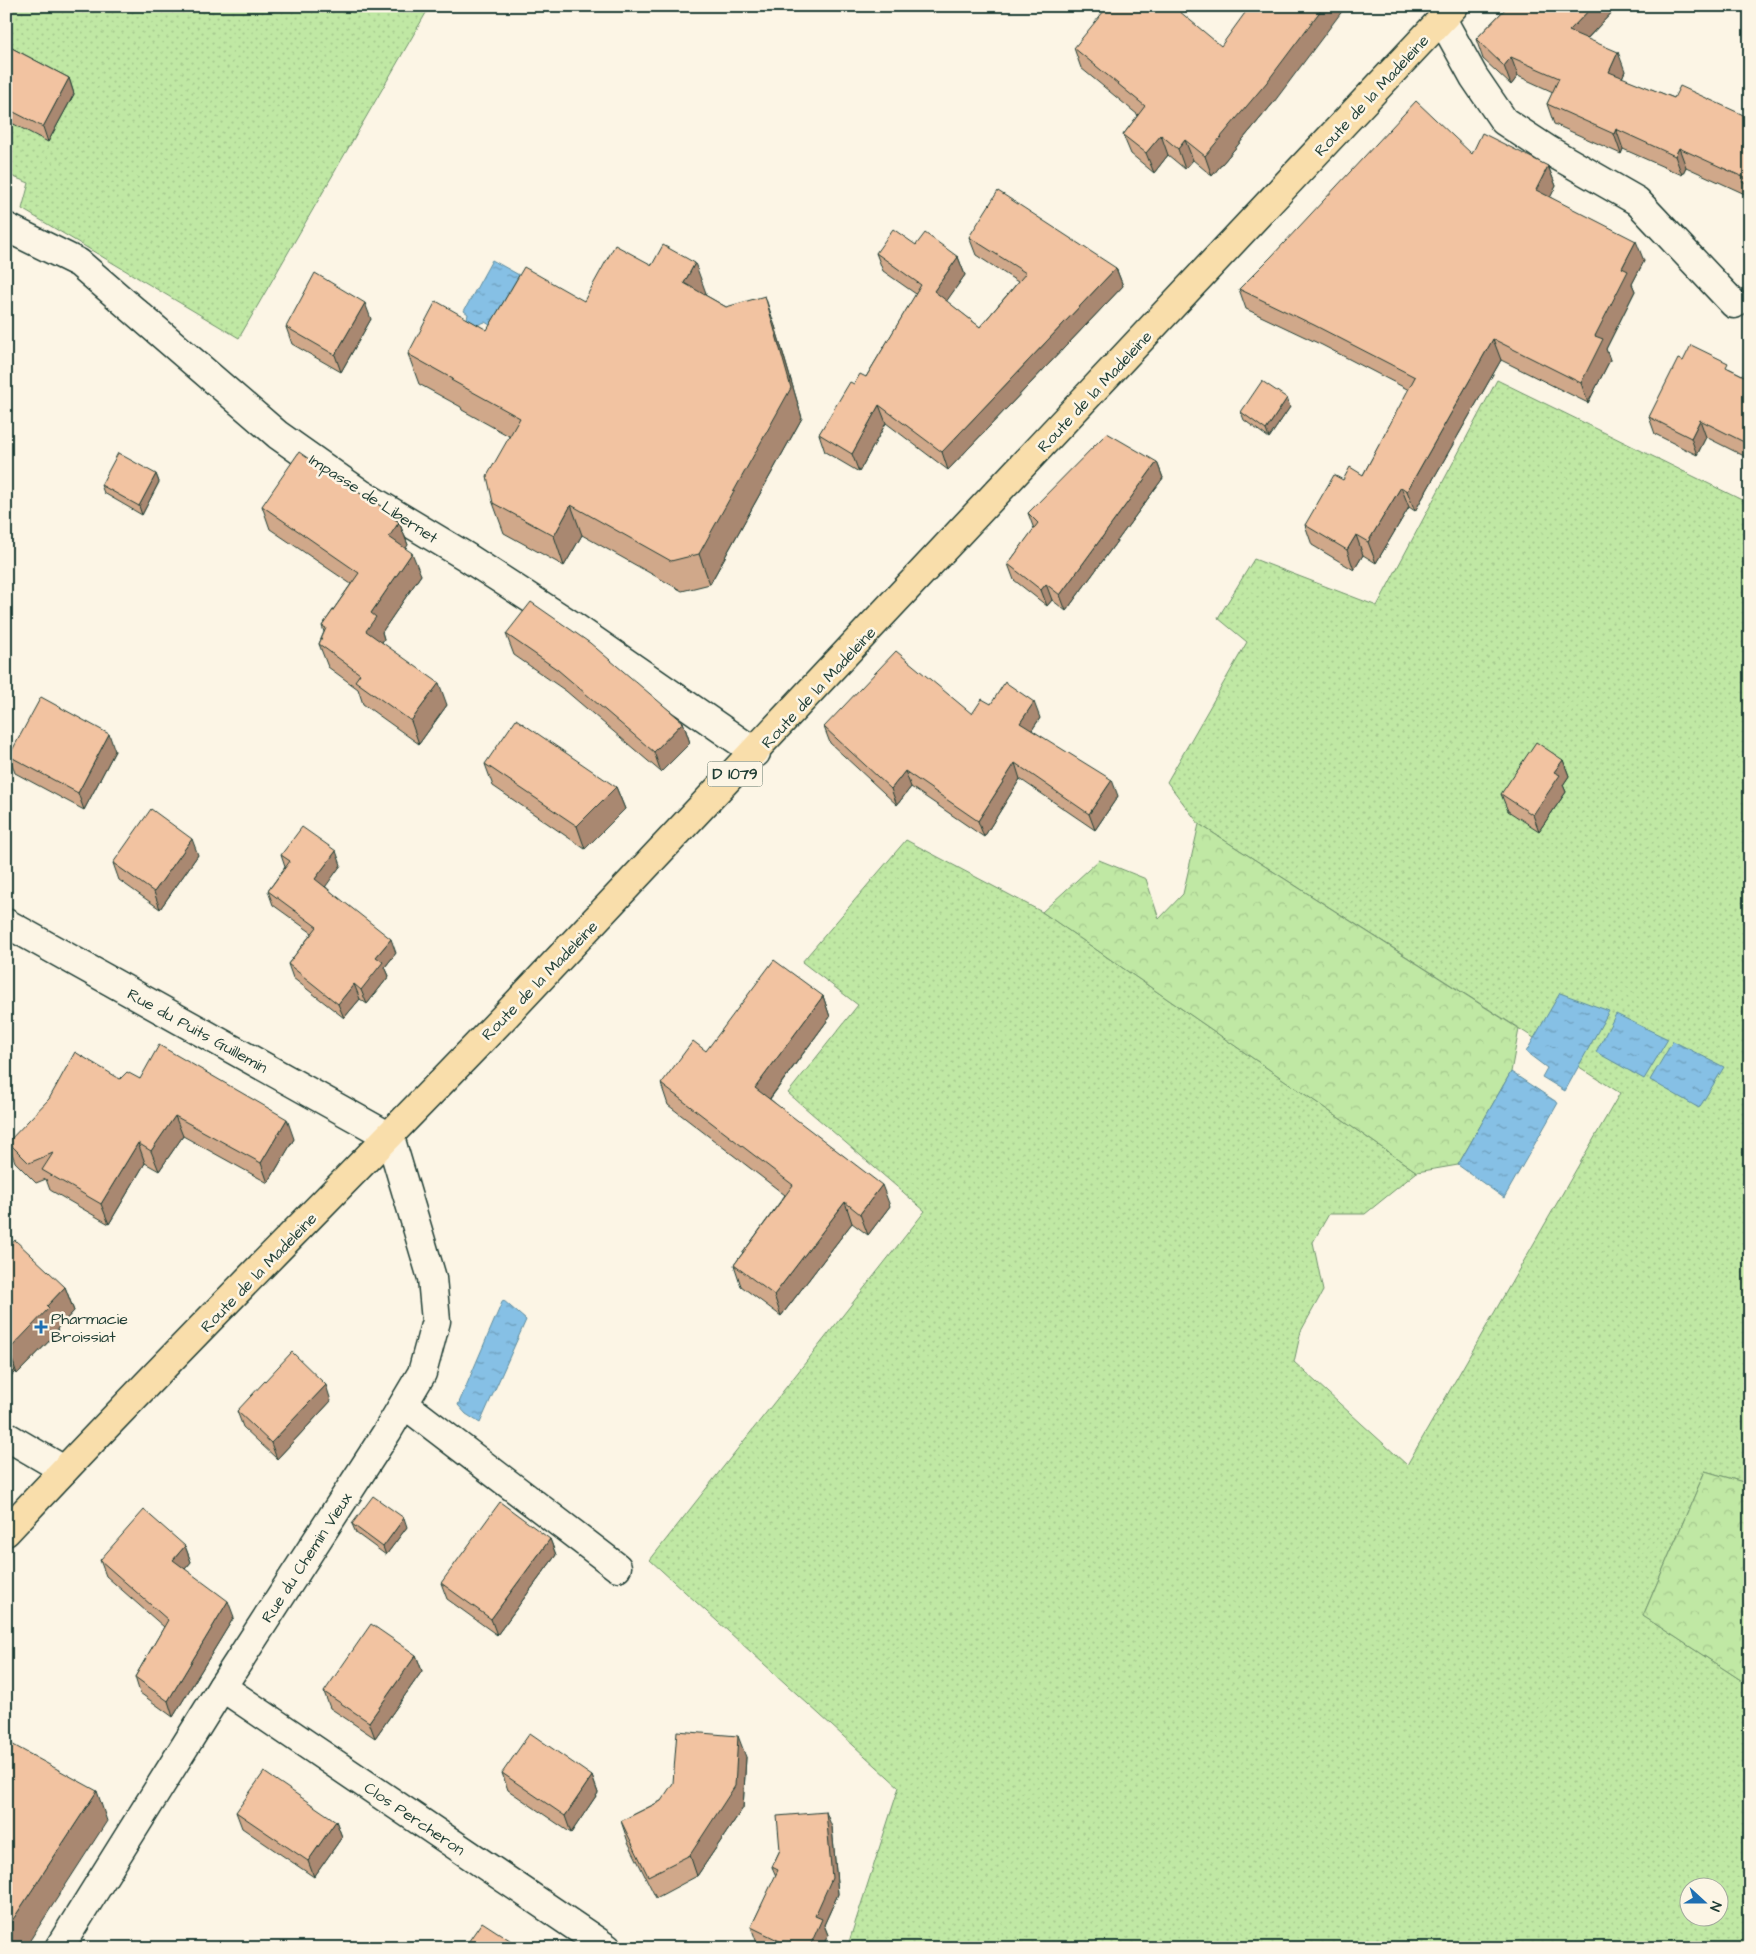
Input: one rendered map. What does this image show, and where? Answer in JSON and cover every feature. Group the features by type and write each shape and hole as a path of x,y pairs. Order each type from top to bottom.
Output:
{"main road":[{"name":"Route de la Madeleine","path":"6,1532 64,1470 390,1137 756,753 1448,13"}],"street":[{"path":"1448,13 1474,76 1504,121 1548,150 1637,201 1734,304"},
{"name":"Impasse de Libernet","path":"6,227 79,263 278,435 337,477 360,493 465,556 573,626 756,753"},
{"name":"Rue du Puits Guillemin","path":"6,923 390,1137"},
{"name":"Rue du Chemin Vieux","path":"58,1948 387,1432 422,1373 436,1321 432,1278 390,1137"},
{"path":"404,1404 617,1568"},
{"path":"6,1436 64,1470"},
{"name":"Clos Percheron","path":"222,1688 607,1948"}],"green space":[{"path":"6,6 430,6 239,338 22,209 29,183 6,174"},
{"path":"1497,380 1750,504 1750,1484 1705,1471 1643,1616 1750,1686 1750,1948 847,1948 899,1787 650,1560 925,1211 788,1093 858,1005 802,962 906,840 1042,912 1417,1172 1365,1214 1329,1214 1313,1242 1323,1291 1301,1331 1294,1362 1407,1465 1620,1093 1199,824 1167,782 1247,642 1218,618 1254,559 1377,606"},
{"path":"1199,824 1519,1029 1511,1072 1458,1165 1417,1172 1042,912 1099,860 1146,879 1159,919 1183,894"},
{"path":"1705,1471 1750,1484 1750,1686 1643,1616"}],"water":[{"path":"492,260 519,275 490,325 485,322 477,325 467,319 468,314 464,311"},
{"path":"1560,993 1609,1011 1565,1091 1542,1077 1547,1068 1526,1052"},
{"path":"1616,1014 1668,1039 1644,1079 1596,1052"},
{"path":"1673,1041 1724,1067 1699,1108 1650,1080"},
{"path":"1511,1072 1558,1103 1504,1198 1458,1165"},
{"path":"503,1300 526,1320 480,1423 466,1414 458,1405"}],"building":[{"path":"1108,6 1173,6 1221,46 1250,6 1324,6 1267,82 1205,156 1185,140 1178,149 1161,135 1146,153 1123,135 1145,106 1074,48"},
{"path":"1508,6 1593,6 1569,31 1618,52 1609,72 1674,98 1680,86 1750,118 1750,186 1742,182 1745,178 1679,148 1675,156 1616,129 1614,134 1547,104 1559,78 1511,57 1504,66 1476,39"},
{"path":"6,45 69,78 43,127 6,108"},
{"path":"1416,101 1472,154 1482,133 1548,166 1536,190 1636,241 1622,268 1628,271 1595,336 1603,339 1581,383 1493,339 1407,491 1401,487 1368,542 1356,535 1347,550 1305,525 1334,475 1343,480 1350,467 1363,475 1415,377 1239,289"},
{"path":"998,191 1116,268 942,452 879,405 852,454 819,434 850,382 854,384 860,374 866,377 921,285 876,253 893,229 916,245 925,233 958,257 934,291 980,327 1026,273 969,237"},
{"path":"615,245 652,265 663,245 695,263 684,283 726,307 765,296 791,388 699,554 671,561 571,505 554,536 493,503 487,476 520,418 408,354 436,301 487,330 524,267 584,301"},
{"path":"315,273 365,303 335,355 286,327"},
{"path":"1691,345 1728,363 1726,367 1750,379 1750,445 1700,420 1691,438 1649,417 1678,359 1683,361"},
{"path":"1262,381 1287,398 1266,430 1241,412"},
{"path":"1107,433 1157,462 1060,595 1046,584 1041,590 1008,564 1038,523 1028,513"},
{"path":"299,452 343,483 392,513 390,516 399,522 389,537 412,553 371,613 376,617 366,631 439,683 411,721 355,681 360,674 319,644 326,628 322,626 359,573 262,506"},
{"path":"118,453 156,474 139,506 101,485"},
{"path":"531,602 590,643 683,722 654,752 558,670 506,634"},
{"path":"896,651 972,714 982,699 991,704 1005,682 1034,702 1020,723 1112,780 1089,814 1015,763 978,821 905,771 891,789 824,727"},
{"path":"41,697 109,734 78,793 9,756"},
{"path":"516,719 616,787 577,826 485,764"},
{"path":"1536,742 1563,760 1554,772 1560,775 1533,815 1501,794"},
{"path":"151,809 192,839 154,892 113,863"},
{"path":"302,827 336,851 315,879 391,939 376,957 383,962 361,990 354,984 338,1004 288,964 317,927 268,891 290,861 281,855"},
{"path":"774,960 823,996 755,1088 882,1185 860,1214 845,1202 774,1295 734,1265 793,1185 661,1084 693,1041 706,1051"},
{"path":"159,1045 287,1119 261,1163 175,1116 151,1151 138,1143 101,1204 42,1170 53,1153 29,1163 8,1142 49,1099 75,1052 120,1079 127,1072 140,1079"},
{"path":"15,1240 65,1287 47,1306 49,1308 9,1350 6,1348 6,1250"},
{"path":"292,1352 326,1385 271,1443 237,1411"},
{"path":"373,1496 404,1518 383,1547 352,1524"},
{"path":"500,1502 550,1539 491,1619 441,1583"},
{"path":"144,1510 185,1546 173,1560 228,1601 168,1701 135,1677 168,1620 100,1560"},
{"path":"371,1624 416,1655 369,1722 324,1692"},
{"path":"677,1731 738,1736 735,1786 690,1855 648,1876 621,1821 661,1801 673,1783"},
{"path":"530,1733 592,1776 565,1816 502,1773"},
{"path":"6,1741 97,1791 6,1930"},
{"path":"264,1772 336,1821 308,1861 236,1812"},
{"path":"826,1812 832,1878 815,1916 822,1919 809,1948 794,1948 751,1927 778,1870 772,1867 780,1850 777,1816"},
{"path":"482,1922 519,1946 522,1942 530,1948 464,1948"}],"place":[{"name":"Pharmacie Broissiat","path":"41,1327"}]}
